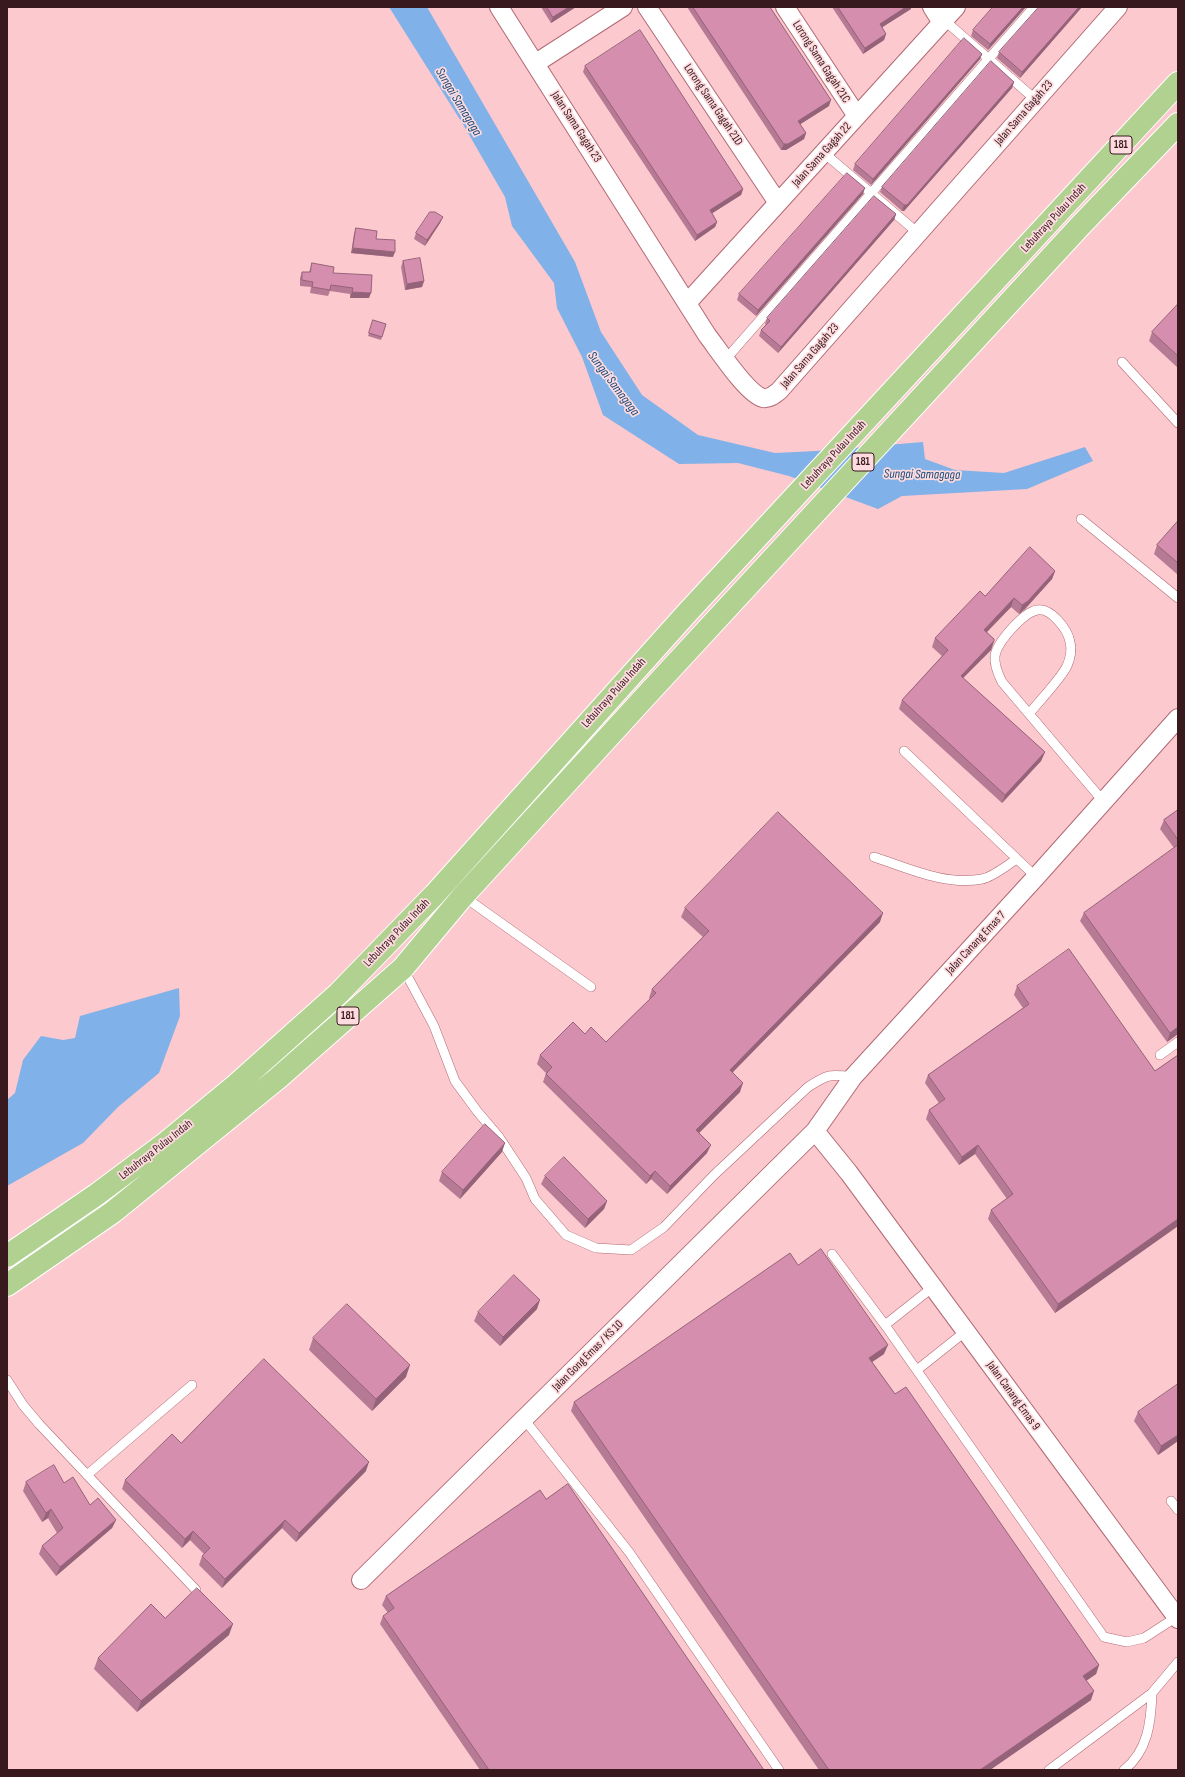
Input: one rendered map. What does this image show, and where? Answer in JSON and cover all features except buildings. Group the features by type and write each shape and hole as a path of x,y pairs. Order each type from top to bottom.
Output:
{"main road":[{"name":"Lebuhraya Pulau Indah","path":"7,1256 96,1195 167,1142 236,1085 338,994 435,894 629,677 1178,83"},
{"name":"Lebuhraya Pulau Indah","path":"7,1285 112,1212 277,1079 403,968 463,896 644,698 1080,226 1178,124"}],"street":[{"path":"536,63 623,7"},
{"name":"Lorong Sama Gagah 21D","path":"647,7 778,204"},
{"name":"Lorong Sama Gagah 21C","path":"785,7 857,116"},
{"path":"932,7 943,22"},
{"name":"Jalan Sama Gagah 22","path":"688,302 956,7"},
{"name":"Jalan Sama Gagah 23","path":"505,9 536,63 688,302 707,335 743,382 757,395 764,398 772,397 784,385 1118,7"},
{"name":"Jalan Canang Emas 7","path":"815,1131 853,1077 1036,877 1178,718"},
{"name":"Jalan Canang Emas 9","path":"815,1131 849,1173 1178,1617"},
{"name":"Jalan Gong Emas / KS 10","path":"362,1580 815,1131"}],"lane":[{"path":"726,359 1034,7"},
{"path":"943,22 1036,100"},
{"path":"824,153 918,233"},
{"path":"1122,362 1178,422"},
{"path":"1080,519 1178,598"},
{"path":"1029,714 1066,668 1070,651 1068,634 1058,621 1046,611 1038,610 1029,614 1003,638 995,655 996,670 1002,682 1029,714 1103,801"},
{"path":"904,751 1036,877"},
{"path":"874,857 936,877 965,880 984,879 1017,859"},
{"path":"463,896 591,988"},
{"path":"403,968 434,1026 455,1081 477,1111 499,1137 526,1178 535,1198 566,1235 596,1248 631,1250 664,1227 714,1175 808,1087 823,1077 832,1074 853,1077"},
{"path":"1160,1055 1178,1042"},
{"path":"832,1254 917,1370 1104,1638 1127,1642 1144,1638 1178,1617"},
{"path":"885,1325 933,1287"},
{"path":"917,1370 966,1331"},
{"path":"7,1380 23,1405 196,1590"},
{"path":"87,1475 192,1385"},
{"path":"524,1419 629,1552 779,1770"},
{"path":"1171,1501 1178,1510"},
{"path":"1049,1770 1152,1693 1178,1662"},
{"path":"1124,1770 1133,1763 1143,1746 1150,1724 1152,1693"}],"water":[{"name":"Sungai Samagaga","path":"389,7 427,7 575,262 601,332 642,395 698,435 775,453 923,442 925,459 955,470 1004,473 1085,447 1093,461 1027,489 902,496 878,509 789,476 738,463 679,464 603,415 582,357 557,308 554,283 512,226 505,197 464,126"},
{"path":"179,988 180,1016 159,1073 118,1107 83,1143 7,1186 7,1100 15,1093 23,1060 41,1036 63,1040 75,1038 80,1016"}]}
